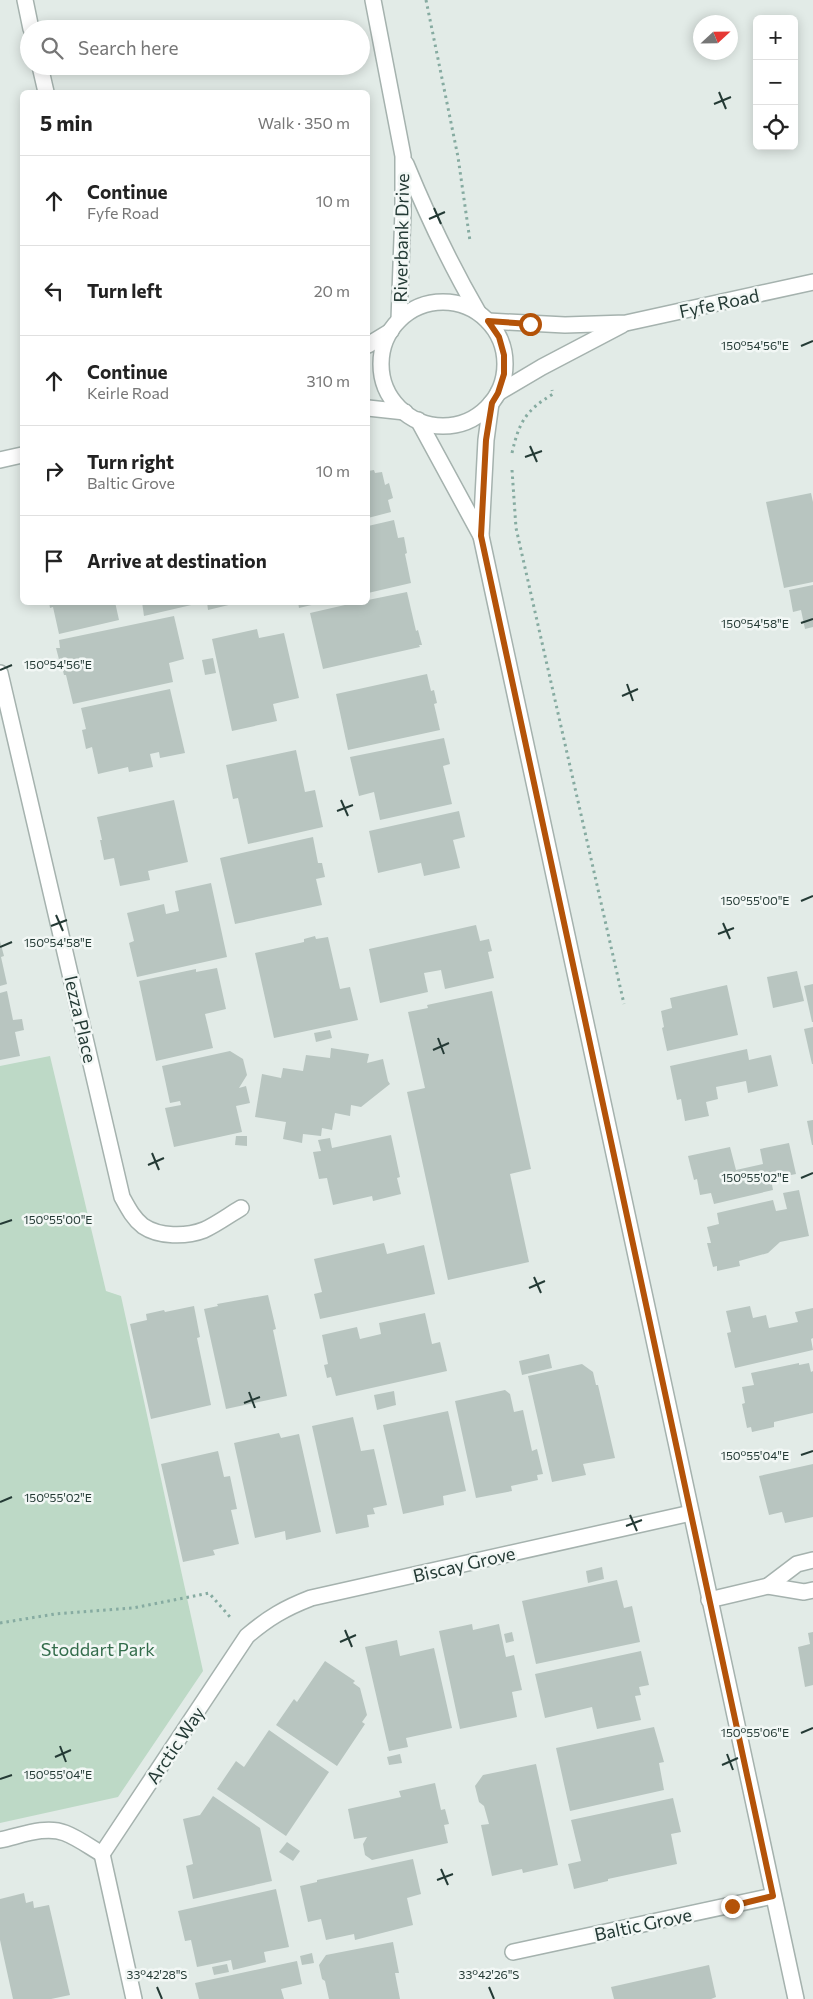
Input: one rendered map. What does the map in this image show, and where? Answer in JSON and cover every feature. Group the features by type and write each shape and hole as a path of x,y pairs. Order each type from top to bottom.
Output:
{"street":[{"path":"25,0 29,20"},
{"name":"Riverbank Drive","path":"373,0 403,156 403,211 395,326"},
{"path":"42,75 46,90"},
{"name":"Riverbank Drive","path":"403,156 428,216 459,280 483,316"},
{"name":"Fyfe Road","path":"483,316 556,325 626,323 813,282"},
{"path":"370,344 395,326 412,310 428,303 445,302 463,305 483,316 499,337 504,355 504,374 495,398 486,440 481,536 796,1999"},
{"name":"Fyfe Road","path":"495,398 542,367 626,323"},
{"path":"395,326 384,347 381,366 384,383 392,399 412,416 481,536"},
{"path":"370,408 412,416 437,425 458,424 476,416 495,398"},
{"path":"0,460 20,455"},
{"name":"Iezza Place","path":"0,673 122,1197 130,1212 144,1226 164,1234 178,1235 202,1230 241,1208"},
{"name":"Biscay Grove","path":"247,1636 265,1621 287,1607 311,1598 691,1513"},
{"path":"768,1586 797,1564 813,1560"},
{"path":"709,1600 768,1586 804,1592 813,1590"},
{"name":"Arctic Way","path":"102,1854 247,1636"},
{"path":"0,1840 43,1830 54,1830 65,1833 102,1854 134,1999"},
{"name":"Baltic Grove","path":"513,1952 773,1896"}],"path":[{"path":"426,0 458,157 470,244"},
{"path":"505,453 512,455 524,417 532,408 553,394 550,387"},
{"path":"512,464 516,528 624,1004"},
{"path":"0,1624 55,1614 133,1608 209,1593 247,1636"}],"green space":[{"name":"Stoddart Park","path":"50,1056 106,1291 121,1296 203,1671 118,1797 0,1823 0,1066"}],"building":[{"path":"374,470 375,473 382,472 385,485 389,483 393,498 388,500 391,512 370,517 370,471"},
{"path":"811,493 813,502 813,582 784,588 766,502"},
{"path":"394,520 398,538 404,537 407,553 405,554 411,583 370,593 370,526"},
{"path":"813,585 813,627 805,629 801,610 793,612 789,590"},
{"path":"407,592 416,631 418,630 422,645 323,669 310,613 345,605 370,605 370,600"},
{"path":"50,605 116,605 119,620 59,634 53,607 50,608"},
{"path":"142,605 191,605 144,616"},
{"path":"207,605 229,605 208,610"},
{"path":"298,605 312,605 299,608"},
{"path":"174,616 184,659 169,663 173,682 73,704 66,675 62,671 56,648 60,648 59,640"},
{"path":"257,629 259,638 284,633 299,698 273,704 277,721 232,731 212,639"},
{"path":"213,658 216,673 205,675 202,660"},
{"path":"427,674 431,691 434,690 437,703 434,704 440,730 348,750 336,694"},
{"path":"170,689 185,753 160,758 159,752 150,754 153,767 129,772 128,767 98,774 92,747 86,749 82,730 86,729 81,708"},
{"path":"444,738 450,764 443,766 452,804 380,820 374,792 359,796 350,757"},
{"path":"296,750 305,792 315,790 323,827 248,844 238,798 233,799 226,765"},
{"path":"174,800 188,862 148,871 150,880 120,886 114,858 104,860 97,817"},
{"path":"459,811 465,837 453,840 460,868 424,876 421,863 378,873 369,831"},
{"path":"313,837 318,863 322,863 325,877 316,879 322,905 235,924 220,858"},
{"path":"211,883 227,957 137,977 129,943 134,941 127,913 164,904 166,914 179,911 175,891"},
{"path":"476,925 480,941 489,939 492,951 488,952 494,978 445,989 441,970 424,973 428,992 380,1003 369,949"},
{"path":"315,936 316,939 328,937 340,989 350,987 358,1020 274,1038 255,953 304,942 304,939"},
{"path":"0,941 4,956 1,957 7,984 0,986"},
{"path":"217,968 226,1009 205,1014 213,1048 156,1061 139,981 196,969 196,972"},
{"path":"797,971 804,1001 773,1008 767,977"},
{"path":"813,984 813,1022 812,1022 804,986"},
{"path":"727,985 738,1035 667,1051 662,1028 664,1027 661,1011 672,1008 670,998"},
{"path":"7,991 13,1020 22,1019 24,1030 15,1032 20,1056 0,1060 0,993"},
{"path":"492,991 531,1169 510,1174 529,1262 448,1280 407,1092 425,1088 408,1012 428,1008 427,1005"},
{"path":"813,1027 813,1064 812,1064 804,1029"},
{"path":"330,1030 332,1038 316,1042 314,1033"},
{"path":"331,1048 369,1054 367,1063 383,1059 390,1084 361,1107 351,1105 350,1116 335,1113 332,1130 322,1128 321,1136 303,1134 302,1143 283,1139 286,1122 255,1117 262,1074 281,1078 283,1068 303,1071 306,1055 330,1058"},
{"path":"747,1049 749,1060 771,1055 778,1086 748,1093 746,1081 716,1087 718,1099 706,1102 709,1116 685,1121 681,1099 677,1100 670,1066"},
{"path":"230,1051 243,1059 247,1075 239,1088 246,1086 250,1103 236,1106 242,1132 174,1147 165,1108 181,1105 180,1101 170,1103 162,1066"},
{"path":"813,1120 813,1145 812,1145 807,1121"},
{"path":"391,1135 400,1177 397,1178 401,1194 373,1201 372,1196 333,1205 327,1178 319,1179 313,1152 321,1151 318,1140 330,1138 332,1148"},
{"path":"236,1136 247,1136 247,1146 235,1145"},
{"path":"789,1143 796,1174 771,1179 773,1190 714,1204 711,1193 700,1195 697,1179 694,1180 688,1156 730,1147 736,1170 763,1164 760,1149"},
{"path":"799,1190 809,1236 780,1242 768,1253 739,1261 740,1266 717,1271 717,1266 713,1267 707,1243 711,1243 707,1227 719,1224 717,1213 773,1200 776,1211 787,1209 783,1193"},
{"path":"384,1243 387,1254 424,1245 435,1294 320,1319 314,1294 322,1292 314,1259"},
{"path":"268,1295 276,1329 273,1330 287,1396 226,1409 204,1309 218,1306 217,1304"},
{"path":"194,1306 200,1337 197,1338 211,1405 151,1419 130,1324 147,1320 146,1314"},
{"path":"750,1306 753,1318 766,1315 769,1328 798,1322 795,1312 813,1308 813,1338 811,1339 813,1350 735,1368 727,1333 731,1332 726,1311"},
{"path":"425,1313 432,1344 440,1342 447,1371 336,1396 331,1377 327,1378 324,1365 328,1364 322,1335 357,1327 360,1339 381,1334 379,1323"},
{"path":"549,1354 552,1368 522,1375 519,1361"},
{"path":"799,1363 799,1365 809,1363 811,1372 813,1371 813,1413 774,1422 774,1427 752,1432 751,1427 747,1428 742,1404 745,1403 742,1387 754,1385 751,1373"},
{"path":"582,1364 593,1372 596,1385 598,1385 615,1458 583,1464 586,1475 552,1482 528,1376"},
{"path":"505,1390 510,1394 514,1412 523,1410 532,1451 537,1449 543,1474 537,1475 538,1480 511,1486 512,1491 476,1498 455,1401"},
{"path":"394,1391 396,1405 377,1410 374,1395"},
{"path":"448,1411 466,1491 443,1496 444,1505 403,1514 383,1425"},
{"path":"353,1417 361,1451 374,1449 387,1505 373,1508 375,1514 367,1515 369,1527 336,1534 312,1426"},
{"path":"279,1433 281,1438 299,1434 321,1532 286,1540 285,1531 255,1538 234,1443"},
{"path":"218,1451 224,1477 230,1476 237,1509 231,1510 239,1544 213,1550 215,1555 183,1562 161,1464"},
{"path":"813,1464 813,1517 785,1523 782,1512 769,1515 759,1476"},
{"path":"602,1567 604,1579 588,1583 586,1571"},
{"path":"617,1580 624,1608 632,1606 640,1642 536,1664 522,1601"},
{"path":"472,1624 473,1630 499,1624 506,1657 514,1655 522,1690 512,1692 517,1717 460,1729 439,1631"},
{"path":"512,1632 514,1641 506,1643 504,1634"},
{"path":"813,1632 813,1685 805,1687 798,1647 810,1644 808,1633"},
{"path":"397,1640 400,1656 434,1648 452,1728 406,1738 408,1747 389,1751 365,1647"},
{"path":"641,1651 649,1685 639,1687 641,1695 635,1696 641,1720 597,1729 592,1707 545,1718 535,1674"},
{"path":"325,1661 355,1681 353,1683 360,1688 367,1715 362,1722 365,1724 337,1766 276,1725 294,1699 297,1702"},
{"path":"654,1727 664,1762 659,1763 664,1790 570,1811 556,1748"},
{"path":"269,1730 329,1772 286,1836 217,1789 236,1761 244,1767"},
{"path":"400,1754 402,1763 389,1765 387,1757"},
{"path":"536,1764 558,1865 523,1873 522,1869 492,1876 481,1825 489,1824 484,1806 479,1802 475,1786 483,1775"},
{"path":"435,1783 441,1810 445,1809 449,1824 444,1825 448,1843 372,1860 365,1855 363,1844 367,1837 354,1839 348,1809 401,1797 399,1791"},
{"path":"213,1796 260,1828 272,1881 193,1899 186,1866 193,1864 183,1819 200,1815"},
{"path":"673,1798 681,1832 671,1834 677,1864 608,1879 608,1881 574,1889 568,1864 581,1861 571,1820"},
{"path":"287,1842 300,1851 293,1861 279,1852"},
{"path":"413,1859 421,1894 407,1898 413,1925 355,1940 354,1934 326,1940 321,1919 308,1922 300,1886 317,1882 317,1880"},
{"path":"276,1889 289,1947 264,1952 266,1962 233,1970 231,1960 197,1967 191,1940 185,1941 178,1911"},
{"path":"24,1893 26,1903 33,1901 34,1908 49,1905 70,1995 51,1999 13,1999 0,1940 0,1899"},
{"path":"393,1942 399,1973 395,1973 400,1999 329,1999 319,1965 326,1955"},
{"path":"312,1953 314,1963 302,1965 300,1956"},
{"path":"297,1961 302,1984 281,1989 284,1999 199,1999 195,1983"},
{"path":"227,1964 229,1972 214,1975 212,1967"},
{"path":"709,1965 716,1997 711,1999 614,1999 611,1987"}],"route":[{"path":"530,324 488,321 499,337 504,355 504,374 498,393 492,403 486,440 481,536 773,1896 732,1906"}]}
